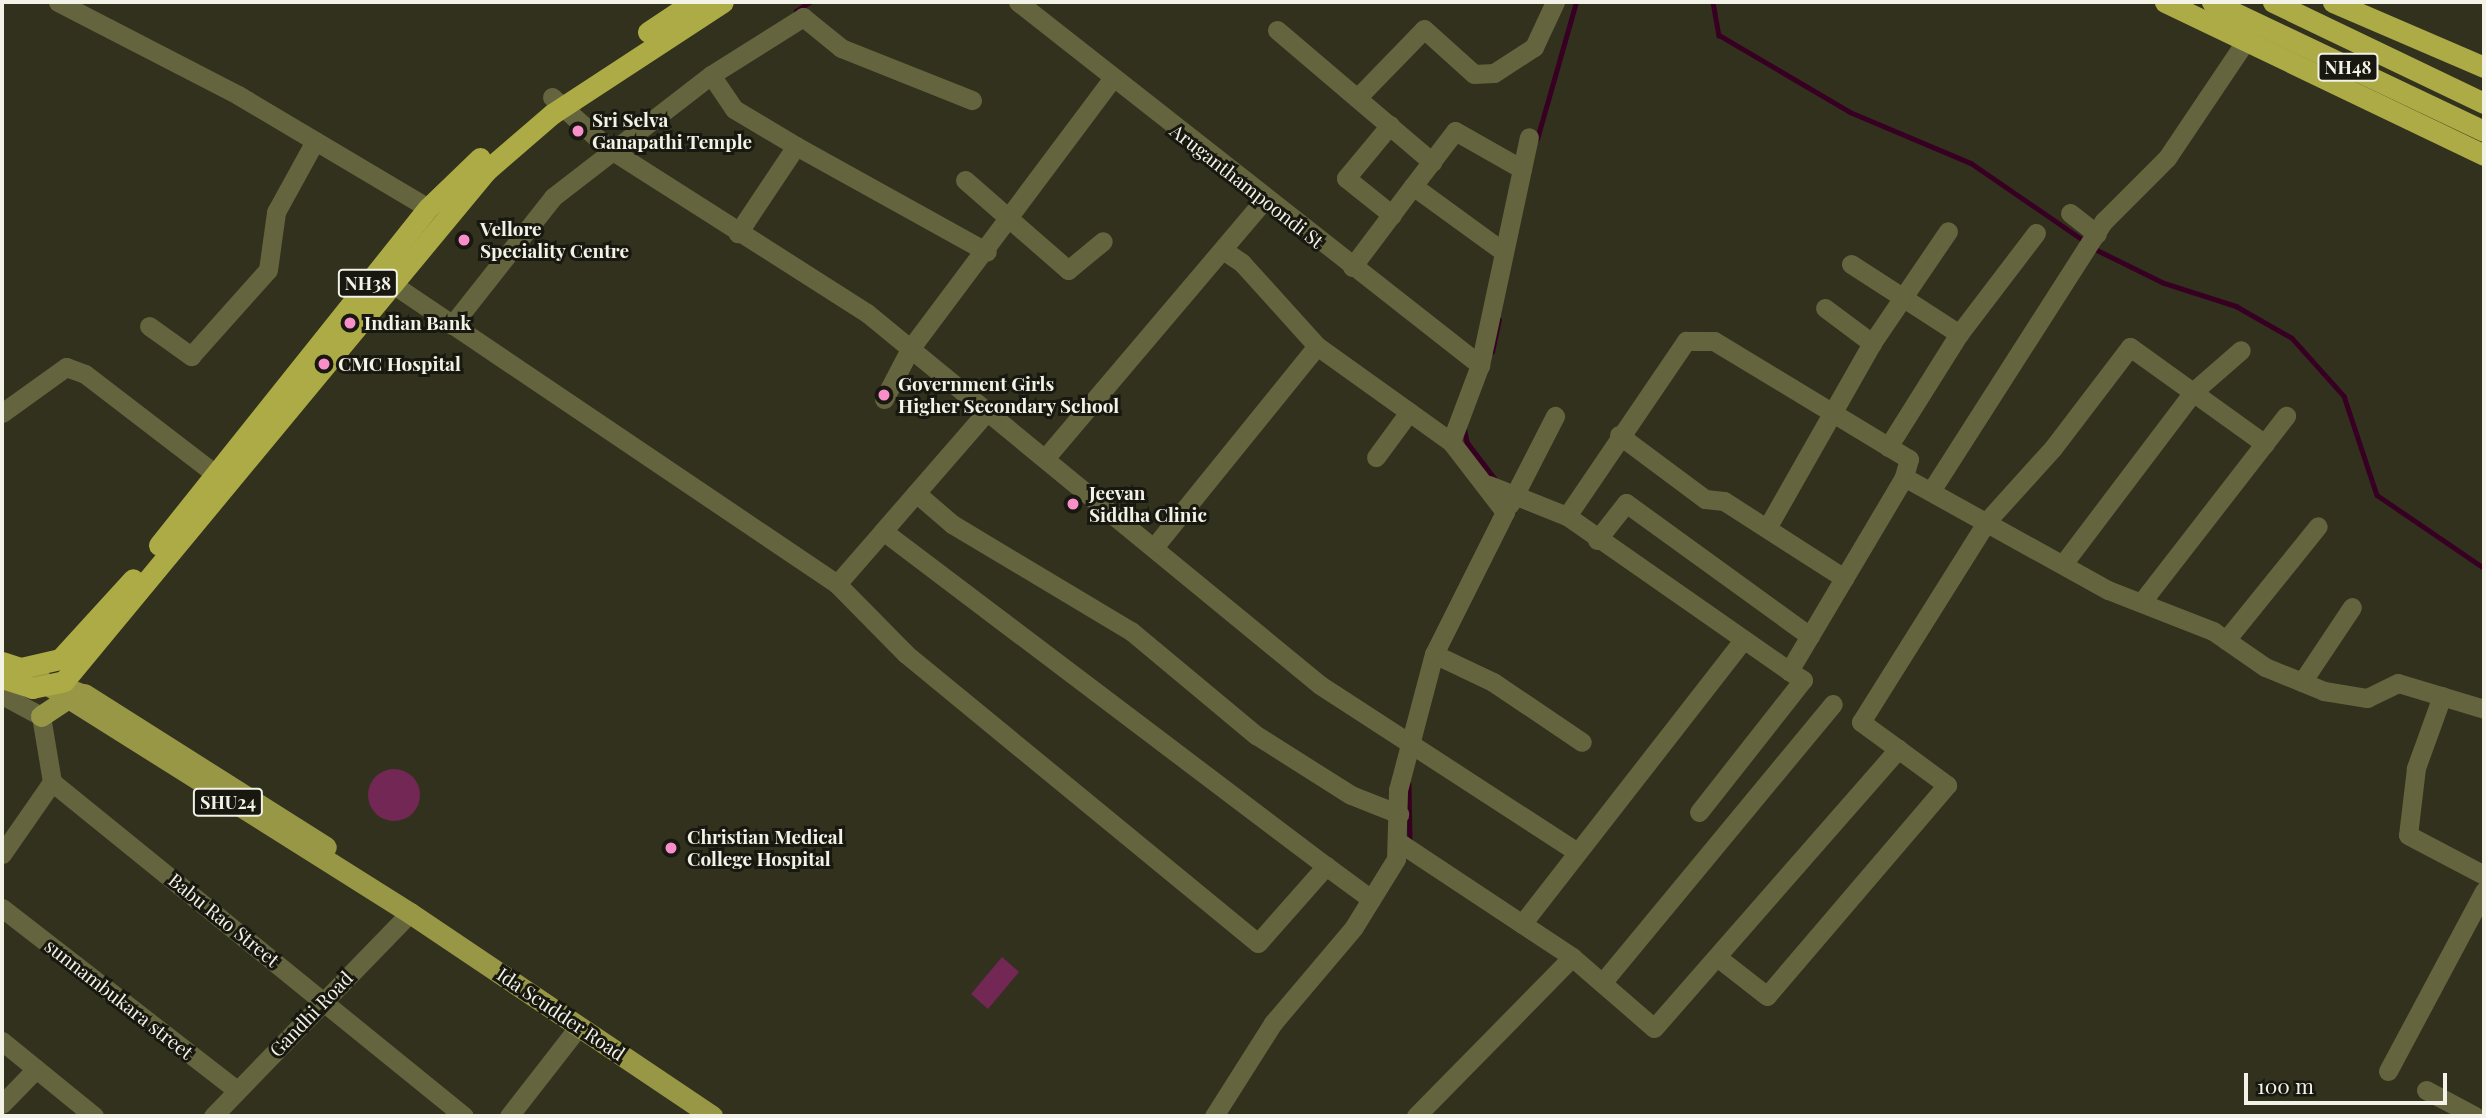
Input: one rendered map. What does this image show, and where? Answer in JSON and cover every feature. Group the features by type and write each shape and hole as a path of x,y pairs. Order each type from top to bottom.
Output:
{"highway":[{"name":"NH38","path":"12,665 44,665 61,659 100,623 214,473 428,208 557,102 693,2"},
{"name":"NH38","path":"64,689 391,283 486,172 557,102 723,2"},
{"path":"2165,2 2247,38 2484,155"},
{"name":"NH48","path":"2212,2 2484,131"},
{"name":"NH48","path":"2273,2 2484,103"},
{"path":"2333,2 2484,67"},
{"path":"2,678 32,688 64,689"}],"main road":[{"name":"SHU24","path":"12,665 64,689 337,854 410,913"},
{"name":"SHU24","path":"44,665 64,689"},
{"path":"41,716 64,689"},
{"name":"Ida Scudder Road","path":"410,913 712,1116"}],"street":[{"path":"58,2 315,141 428,208"},
{"name":"Aruganthampoondi St","path":"1018,2 1264,200 1480,365"},
{"path":"1357,98 1424,29 1474,74 1494,73 1534,47 1555,2"},
{"path":"452,325 553,197 711,75 803,17 841,48 972,100"},
{"path":"1278,30 1432,162"},
{"path":"1931,491 2097,234 2126,194 2167,158 2247,38"},
{"path":"711,75 734,108 796,146 987,252"},
{"path":"884,399 910,349 987,252 1112,79"},
{"path":"557,102 614,152 867,313 1048,456 1320,685 1574,850"},
{"path":"1390,125 1346,177 1392,215"},
{"path":"1352,268 1455,131 1522,169"},
{"path":"1451,442 1480,365 1529,137"},
{"path":"149,326 191,356 268,270 276,212 315,141"},
{"path":"738,233 796,146"},
{"path":"965,180 1068,270 1103,241"},
{"path":"1413,187 1503,252"},
{"path":"1048,456 1264,200"},
{"path":"2070,213 2097,234"},
{"path":"1767,528 1830,411 1872,342 1948,231"},
{"path":"1888,447 1959,334 2036,233"},
{"path":"1223,250 1242,263 1317,346 1451,442 1489,485 1504,512"},
{"path":"1852,264 1959,334"},
{"path":"391,283 837,584 906,654 1258,943 1326,866"},
{"path":"1825,308 1872,342"},
{"path":"1567,516 1619,435 1686,341 1714,341 1909,459 1904,477 1789,671"},
{"path":"1155,546 1317,346"},
{"path":"1717,957 1767,996 1947,785 1861,722 1987,521 2053,448 2130,346 2265,444"},
{"path":"2063,564 2194,391 2241,349"},
{"path":"2,413 66,367 85,374 214,473"},
{"path":"837,584 988,410"},
{"path":"1376,457 1409,412"},
{"path":"1214,1116 1273,1023 1371,899 1400,843 1399,814 1408,740 1434,653 1504,512 1517,495 1530,456 1555,416"},
{"path":"2144,599 2286,416"},
{"path":"1619,435 1705,499 1724,501 1844,578"},
{"path":"1904,477 2108,590 2144,599 2302,682 2367,698 2398,683 2484,709"},
{"path":"1489,485 1567,516 1742,641 1803,680 1699,812"},
{"path":"916,494 952,524 1131,631 1267,743 1351,795 1399,814"},
{"path":"1597,540 1626,503 1810,636"},
{"path":"2226,640 2318,526"},
{"path":"883,531 1371,899"},
{"path":"2302,682 2352,607"},
{"path":"1522,924 1574,850 1742,641"},
{"path":"1434,653 1493,682 1582,742"},
{"path":"2,695 41,716 52,782 2,854"},
{"path":"2442,696 2416,768 2408,835 2484,875"},
{"path":"1602,983 1833,704"},
{"path":"1400,843 1572,957 1654,1028 1898,749"},
{"name":"Babu Rao Street","path":"52,782 464,1116"},
{"path":"2388,1071 2484,891"},
{"name":"sunnambukara street","path":"2,908 237,1090"},
{"name":"Gandhi Road","path":"222,1113 237,1090 410,913"},
{"path":"1416,1116 1572,957"},
{"path":"509,1116 579,1026"},
{"path":"2,1041 94,1116"},
{"path":"2,1104 36,1069"},
{"path":"2426,1090 2475,1116"}],"shaded area":[{"path":"394,769 404,771 412,777 418,785 418,805 412,813 404,819 394,821 384,819 376,813 370,805 368,795 370,785 376,777 384,771"},
{"path":"1002,957 1019,972 988,1009 971,994"}],"waterway":[{"path":"796,11 810,2"},
{"path":"1537,139 1576,2"},
{"path":"1713,2 1719,35 1850,112 1971,163 2083,240"},
{"path":"2095,249 2164,283 2236,306 2292,338 2344,396 2377,495 2484,568"},
{"path":"1492,352 1499,320"},
{"path":"1464,426 1467,442 1496,480"},
{"path":"1409,784 1410,842"}],"place":[{"name":"Sri Selva Ganapathi Temple","path":"578,131"},
{"name":"Vellore Speciality Centre","path":"464,240"},
{"name":"Indian Bank","path":"350,323"},
{"name":"CMC Hospital","path":"324,364"},
{"name":"Government Girls Higher Secondary School","path":"884,395"},
{"name":"Jeevan Siddha Clinic","path":"1073,504"},
{"name":"Christian Medical College Hospital","path":"671,848"}]}
